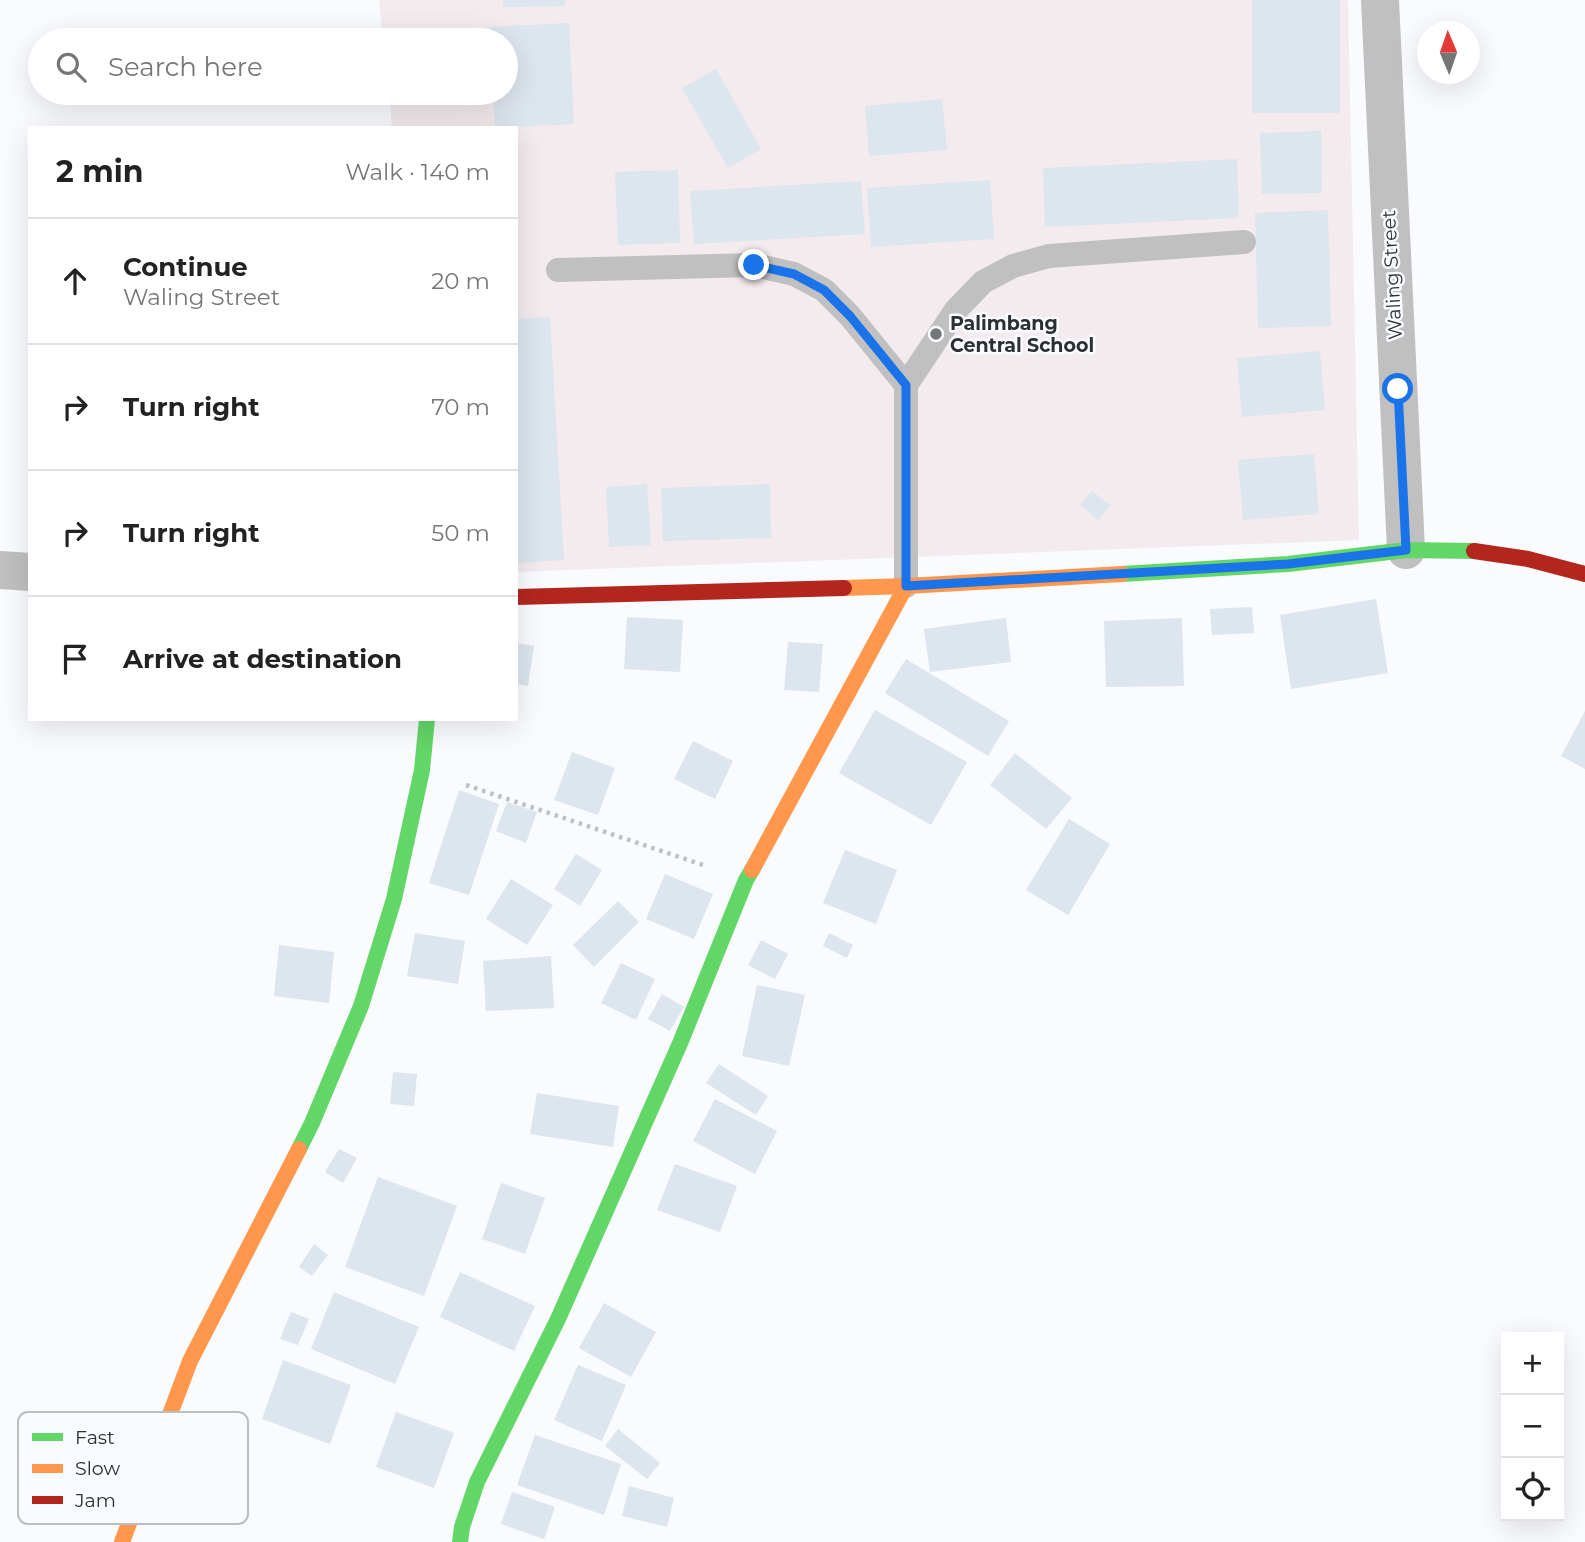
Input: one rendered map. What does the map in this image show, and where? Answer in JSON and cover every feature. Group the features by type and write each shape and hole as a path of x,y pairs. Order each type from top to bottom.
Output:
{"street":[{"name":"Waling Street","path":"1380,0 1406,550"},
{"path":"518,597 906,586 1288,564 1406,550 1472,551 1528,559 1585,574"},
{"path":"0,570 28,572"},
{"path":"460,1542 462,1527 477,1482 558,1319 681,1041 746,880 906,586"},
{"path":"172,1412 191,1361 312,1123 361,1006 394,899 422,770 427,721"},
{"path":"122,1542 129,1524"}],"lane":[{"path":"906,586 906,385 956,310 983,282 1013,266 1049,256 1244,242"},
{"path":"558,270 754,265 794,274 824,290 850,316 906,385"}],"path":[{"path":"422,770 746,880"}],"shaded area":[{"name":"Palimbang Central School","path":"379,0 1348,0 1359,540 518,572 518,126 392,126 390,105 518,105 518,28 382,28"}],"building":[{"path":"503,0 565,0 565,6 503,7"},
{"path":"1252,0 1340,0 1340,113 1252,113"},
{"path":"569,23 574,124 495,126 494,105 518,105 518,28 490,27"},
{"path":"716,69 761,149 728,168 682,88"},
{"path":"942,99 947,150 869,156 865,106"},
{"path":"1321,131 1322,193 1262,194 1260,133"},
{"path":"1237,159 1239,218 1045,227 1043,168"},
{"path":"678,170 680,243 618,245 615,172"},
{"path":"990,180 994,239 871,247 867,188"},
{"path":"861,181 865,234 694,244 690,191"},
{"path":"1328,210 1331,326 1258,328 1255,213"},
{"path":"550,317 564,560 518,563 518,319"},
{"path":"1320,351 1325,410 1242,417 1237,358"},
{"path":"1314,454 1319,514 1243,520 1238,460"},
{"path":"647,484 651,545 609,547 606,487"},
{"path":"770,484 771,538 663,541 661,488"},
{"path":"1092,491 1110,505 1098,520 1080,505"},
{"path":"1376,599 1388,673 1291,689 1280,615"},
{"path":"1252,607 1254,633 1212,635 1210,609"},
{"path":"627,617 683,620 680,672 624,669"},
{"path":"1006,618 1011,662 930,672 924,629"},
{"path":"1182,618 1184,686 1106,687 1104,621"},
{"path":"788,642 823,644 819,692 784,690"},
{"path":"518,643 534,646 528,686 518,684"},
{"path":"906,659 1009,721 988,756 885,693"},
{"path":"875,710 967,762 931,825 839,773"},
{"path":"1585,711 1585,769 1561,756"},
{"path":"693,741 733,761 715,799 674,779"},
{"path":"572,752 615,768 598,815 554,800"},
{"path":"1015,753 1072,798 1046,829 990,785"},
{"path":"459,790 499,804 469,895 429,883"},
{"path":"507,802 537,812 526,843 496,831"},
{"path":"1069,819 1110,844 1068,915 1026,890"},
{"path":"845,850 897,870 876,924 823,903"},
{"path":"576,854 602,870 580,906 554,889"},
{"path":"665,874 713,894 694,939 646,919"},
{"path":"511,879 553,905 527,945 486,919"},
{"path":"618,901 639,922 594,967 573,945"},
{"path":"415,933 465,941 458,984 407,976"},
{"path":"829,933 853,945 847,958 823,946"},
{"path":"761,940 788,954 775,979 748,965"},
{"path":"279,945 334,952 329,1003 274,996"},
{"path":"551,956 554,1008 486,1011 483,961"},
{"path":"621,963 655,979 636,1020 601,1003"},
{"path":"757,985 805,995 789,1066 742,1056"},
{"path":"662,994 684,1007 670,1031 648,1019"},
{"path":"719,1064 768,1096 756,1115 706,1083"},
{"path":"393,1072 417,1074 414,1106 390,1104"},
{"path":"537,1093 619,1106 613,1147 530,1134"},
{"path":"715,1099 777,1131 755,1174 693,1141"},
{"path":"339,1149 357,1158 343,1183 325,1172"},
{"path":"675,1164 737,1186 720,1232 657,1210"},
{"path":"378,1177 457,1206 424,1296 345,1267"},
{"path":"501,1183 545,1198 525,1254 482,1239"},
{"path":"314,1244 328,1255 312,1276 299,1267"},
{"path":"460,1272 535,1306 514,1351 440,1317"},
{"path":"334,1292 419,1327 395,1384 311,1349"},
{"path":"604,1303 656,1332 631,1377 579,1348"},
{"path":"291,1312 309,1319 298,1345 280,1339"},
{"path":"283,1360 351,1385 330,1444 262,1419"},
{"path":"578,1365 626,1385 602,1441 554,1420"},
{"path":"396,1412 454,1433 434,1488 376,1467"},
{"path":"618,1429 660,1463 647,1479 605,1446"},
{"path":"535,1435 621,1464 604,1515 517,1485"},
{"path":"629,1486 674,1498 667,1527 622,1516"},
{"path":"512,1492 555,1507 544,1539 501,1524"}],"traffic: fast":[{"path":"1122,574 1288,564 1406,550 1474,551"},
{"path":"299,1149 361,1006 394,899 422,770 427,721"},
{"path":"460,1542 462,1527 477,1482 558,1319 681,1041 752,870"}],"traffic: slow":[{"path":"844,588 1122,574"},
{"path":"752,870 906,586"},
{"path":"171,1412 190,1361 299,1149"},
{"path":"122,1542 129,1524"}],"traffic: jam":[{"path":"1474,551 1528,559 1585,574"},
{"path":"518,597 844,588"}],"place":[{"name":"Palimbang Central School","path":"936,334"}],"route":[{"path":"754,265 794,274 824,290 850,316 906,385 906,586 1288,564 1406,550 1398,389"}]}
